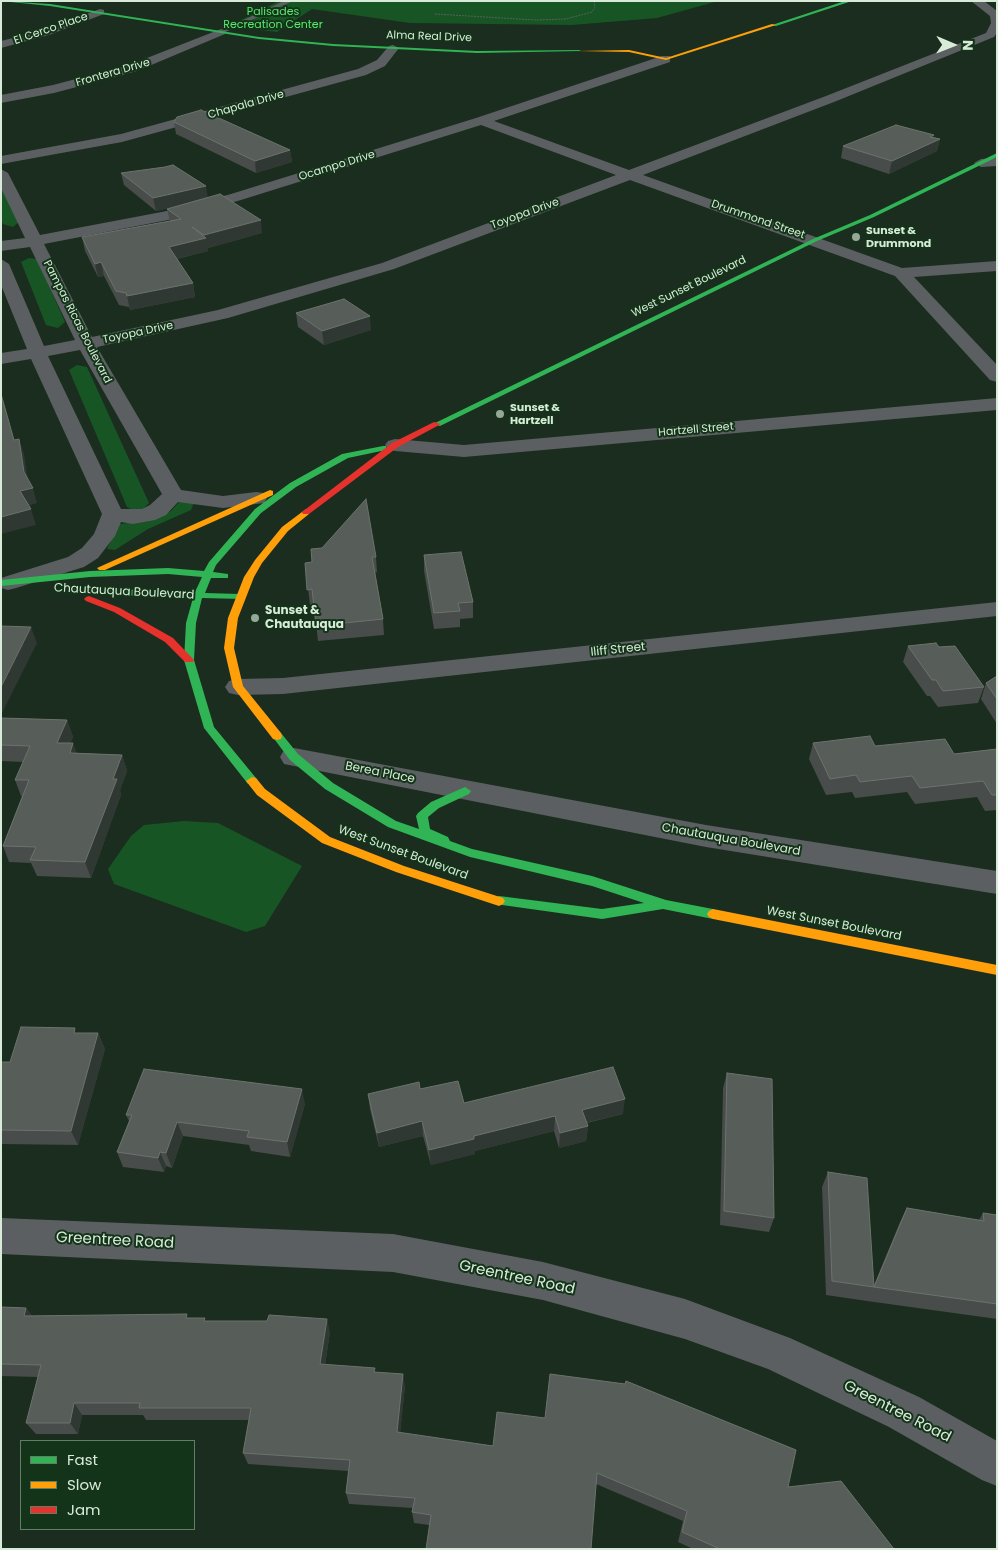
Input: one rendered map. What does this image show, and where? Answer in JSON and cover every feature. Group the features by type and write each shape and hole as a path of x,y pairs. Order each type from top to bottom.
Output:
{"main road":[{"name":"Alma Real Drive","path":"1,2 50,5 259,38 393,48 536,53 664,50 738,36 850,1"},
{"name":"West Sunset Boulevard","path":"997,155 872,216 815,240 395,445 336,486 284,529 258,562 249,577 233,618 229,648 238,687 294,757 329,786 392,824 470,852 592,882 666,905 997,970"},
{"name":"West Sunset Boulevard","path":"395,445 344,456 293,485 258,512 238,532 212,564 198,597 191,623 189,660 209,728 262,792 326,840 400,869 501,902 602,914 666,905"},
{"path":"90,574 256,498 293,485"},
{"name":"Chautauqua Boulevard","path":"5,583 90,574 168,571 249,577"},
{"name":"Chautauqua Boulevard","path":"5,583 66,590 198,597 240,597"},
{"path":"66,590 117,610 169,640 189,660"},
{"path":"465,791 435,805 422,816 424,831 470,852"}],"street":[{"name":"Toyopa Drive","path":"1,358 86,344 222,314 388,266 630,175 990,35 997,23 994,15 989,9 976,1"},
{"name":"El Cerco Place","path":"1,45 45,34 100,12"},
{"name":"Frontera Drive","path":"1,99 54,89 133,68 221,32"},
{"name":"Chapala Drive","path":"1,160 122,138 307,88 371,69 381,63 393,48"},
{"name":"Ocampo Drive","path":"1,246 168,215 236,197 481,121 664,50"},
{"name":"Drummond Street","path":"481,121 901,272 997,376"},
{"path":"982,163 997,162"},
{"name":"Pampas Ricas Boulevard","path":"1,173 86,344 173,495"},
{"path":"1,264 37,352 113,514 104,536 90,553 76,562 5,583"},
{"path":"901,272 997,266"},
{"name":"Hartzell Street","path":"395,445 464,450 997,404"},
{"path":"113,514 133,517 146,515 158,510 173,495 223,502 256,498"},
{"name":"Iliff Street","path":"238,687 283,686 997,609"},
{"name":"Berea Place","path":"294,757 465,791"},
{"name":"Chautauqua Boulevard","path":"465,791 706,836 997,883"},
{"name":"Greentree Road","path":"1,1236 393,1253 543,1281 685,1318 776,1352 904,1412 997,1465"}],"lane":[{"path":"221,32 290,1"}],"path":[{"path":"435,14 535,20 566,19 592,12 595,7 594,1"}],"green space":[{"name":"Palisades Recreation Center","path":"279,1 718,1 657,18 572,25 410,23 312,9 277,32 229,26"},
{"path":"1,181 19,222 13,227 3,224 1,221"},
{"path":"29,258 37,259 65,322 58,328 46,325 21,262"},
{"path":"77,365 87,367 149,503 141,511 127,507 69,370"},
{"path":"180,501 194,503 191,510 148,529 115,550 107,549 119,524 147,521 160,517 171,511"},
{"path":"184,821 218,823 302,866 265,926 246,932 114,884 108,869 131,836 144,825"}],"building":[{"path":"201,110 290,150 255,161 174,122 177,117"},
{"path":"896,125 934,135 930,137 940,139 892,161 843,146"},
{"path":"173,165 206,186 153,198 121,173 165,167"},
{"path":"220,194 261,220 204,235 192,227 206,238 169,247 193,283 127,296 126,293 116,291 101,262 95,264 82,237 181,219 167,209"},
{"path":"344,299 370,316 322,331 296,313"},
{"path":"1,394 14,440 19,439 24,472 33,488 20,491 31,509 1,517"},
{"path":"366,499 376,557 372,557 383,619 316,626 312,589 307,590 305,563 312,562 311,549 322,548"},
{"path":"461,552 473,602 458,603 460,611 434,613 424,555"},
{"path":"1,626 31,627 1,687"},
{"path":"936,643 939,647 955,646 984,687 943,691 936,680 932,680 908,646"},
{"path":"997,676 997,699 986,683"},
{"path":"1,718 67,720 57,743 73,743 70,753 122,755 113,779 117,779 85,862 30,860 36,847 3,846 29,780 15,780 30,746 1,745"},
{"path":"870,736 875,746 945,739 954,754 997,749 997,795 992,795 983,781 920,788 912,776 860,782 856,775 830,779 813,743"},
{"path":"21,1027 75,1028 74,1033 98,1033 71,1131 1,1130 1,1062 10,1062"},
{"path":"613,1067 625,1099 582,1110 588,1126 560,1133 555,1116 474,1136 474,1139 429,1150 422,1121 377,1133 368,1094 419,1082 420,1089 458,1081 464,1103"},
{"path":"144,1069 302,1089 287,1142 247,1137 249,1131 177,1122 166,1153 160,1152 158,1158 117,1152 132,1115 126,1115"},
{"path":"727,1073 772,1079 774,1218 724,1211"},
{"path":"828,1172 867,1178 874,1287 832,1281"},
{"path":"907,1208 984,1221 983,1213 997,1215 997,1304 874,1287"},
{"path":"1,1307 26,1308 24,1316 187,1314 186,1318 205,1318 204,1321 267,1321 269,1315 327,1319 320,1364 375,1368 374,1372 403,1374 397,1432 493,1446 497,1412 545,1418 550,1374 625,1384 626,1381 796,1450 788,1487 841,1481 894,1549 720,1549 682,1532 687,1511 597,1473 591,1549 426,1549 431,1515 412,1512 415,1498 346,1493 350,1460 243,1453 251,1408 139,1408 140,1403 74,1403 70,1423 26,1423 41,1365 1,1364"}],"traffic: fast":[{"path":"1,1 50,5 259,38 333,45 477,52 579,51"},
{"path":"774,25 850,1"},
{"path":"437,424 815,240 872,216 997,155"},
{"path":"252,781 209,728 189,660 191,623 198,597 212,564 258,511 293,485 345,456 383,448"},
{"path":"1,583 90,574 168,571 225,576"},
{"path":"67,590 240,597"},
{"path":"277,736 294,757 329,786 392,824 470,853 592,881 666,905 713,914"},
{"path":"444,840 425,831 422,816 435,805 465,791"},
{"path":"499,901 602,914 660,905"}],"traffic: slow":[{"path":"579,51 629,51 666,59 774,25"},
{"path":"102,568 270,493"},
{"path":"277,736 238,687 229,648 233,618 249,577 258,562 285,529 306,512"},
{"path":"252,781 261,792 326,840 400,869 499,901"},
{"path":"713,914 997,970"}],"traffic: jam":[{"path":"306,512 395,445 437,424"},
{"path":"89,599 117,610 169,640 189,660"}],"place":[{"name":"Sunset & Drummond","path":"856,237"},
{"name":"Sunset & Hartzell","path":"500,414"},
{"name":"Sunset & Chautauqua","path":"255,618"}]}
